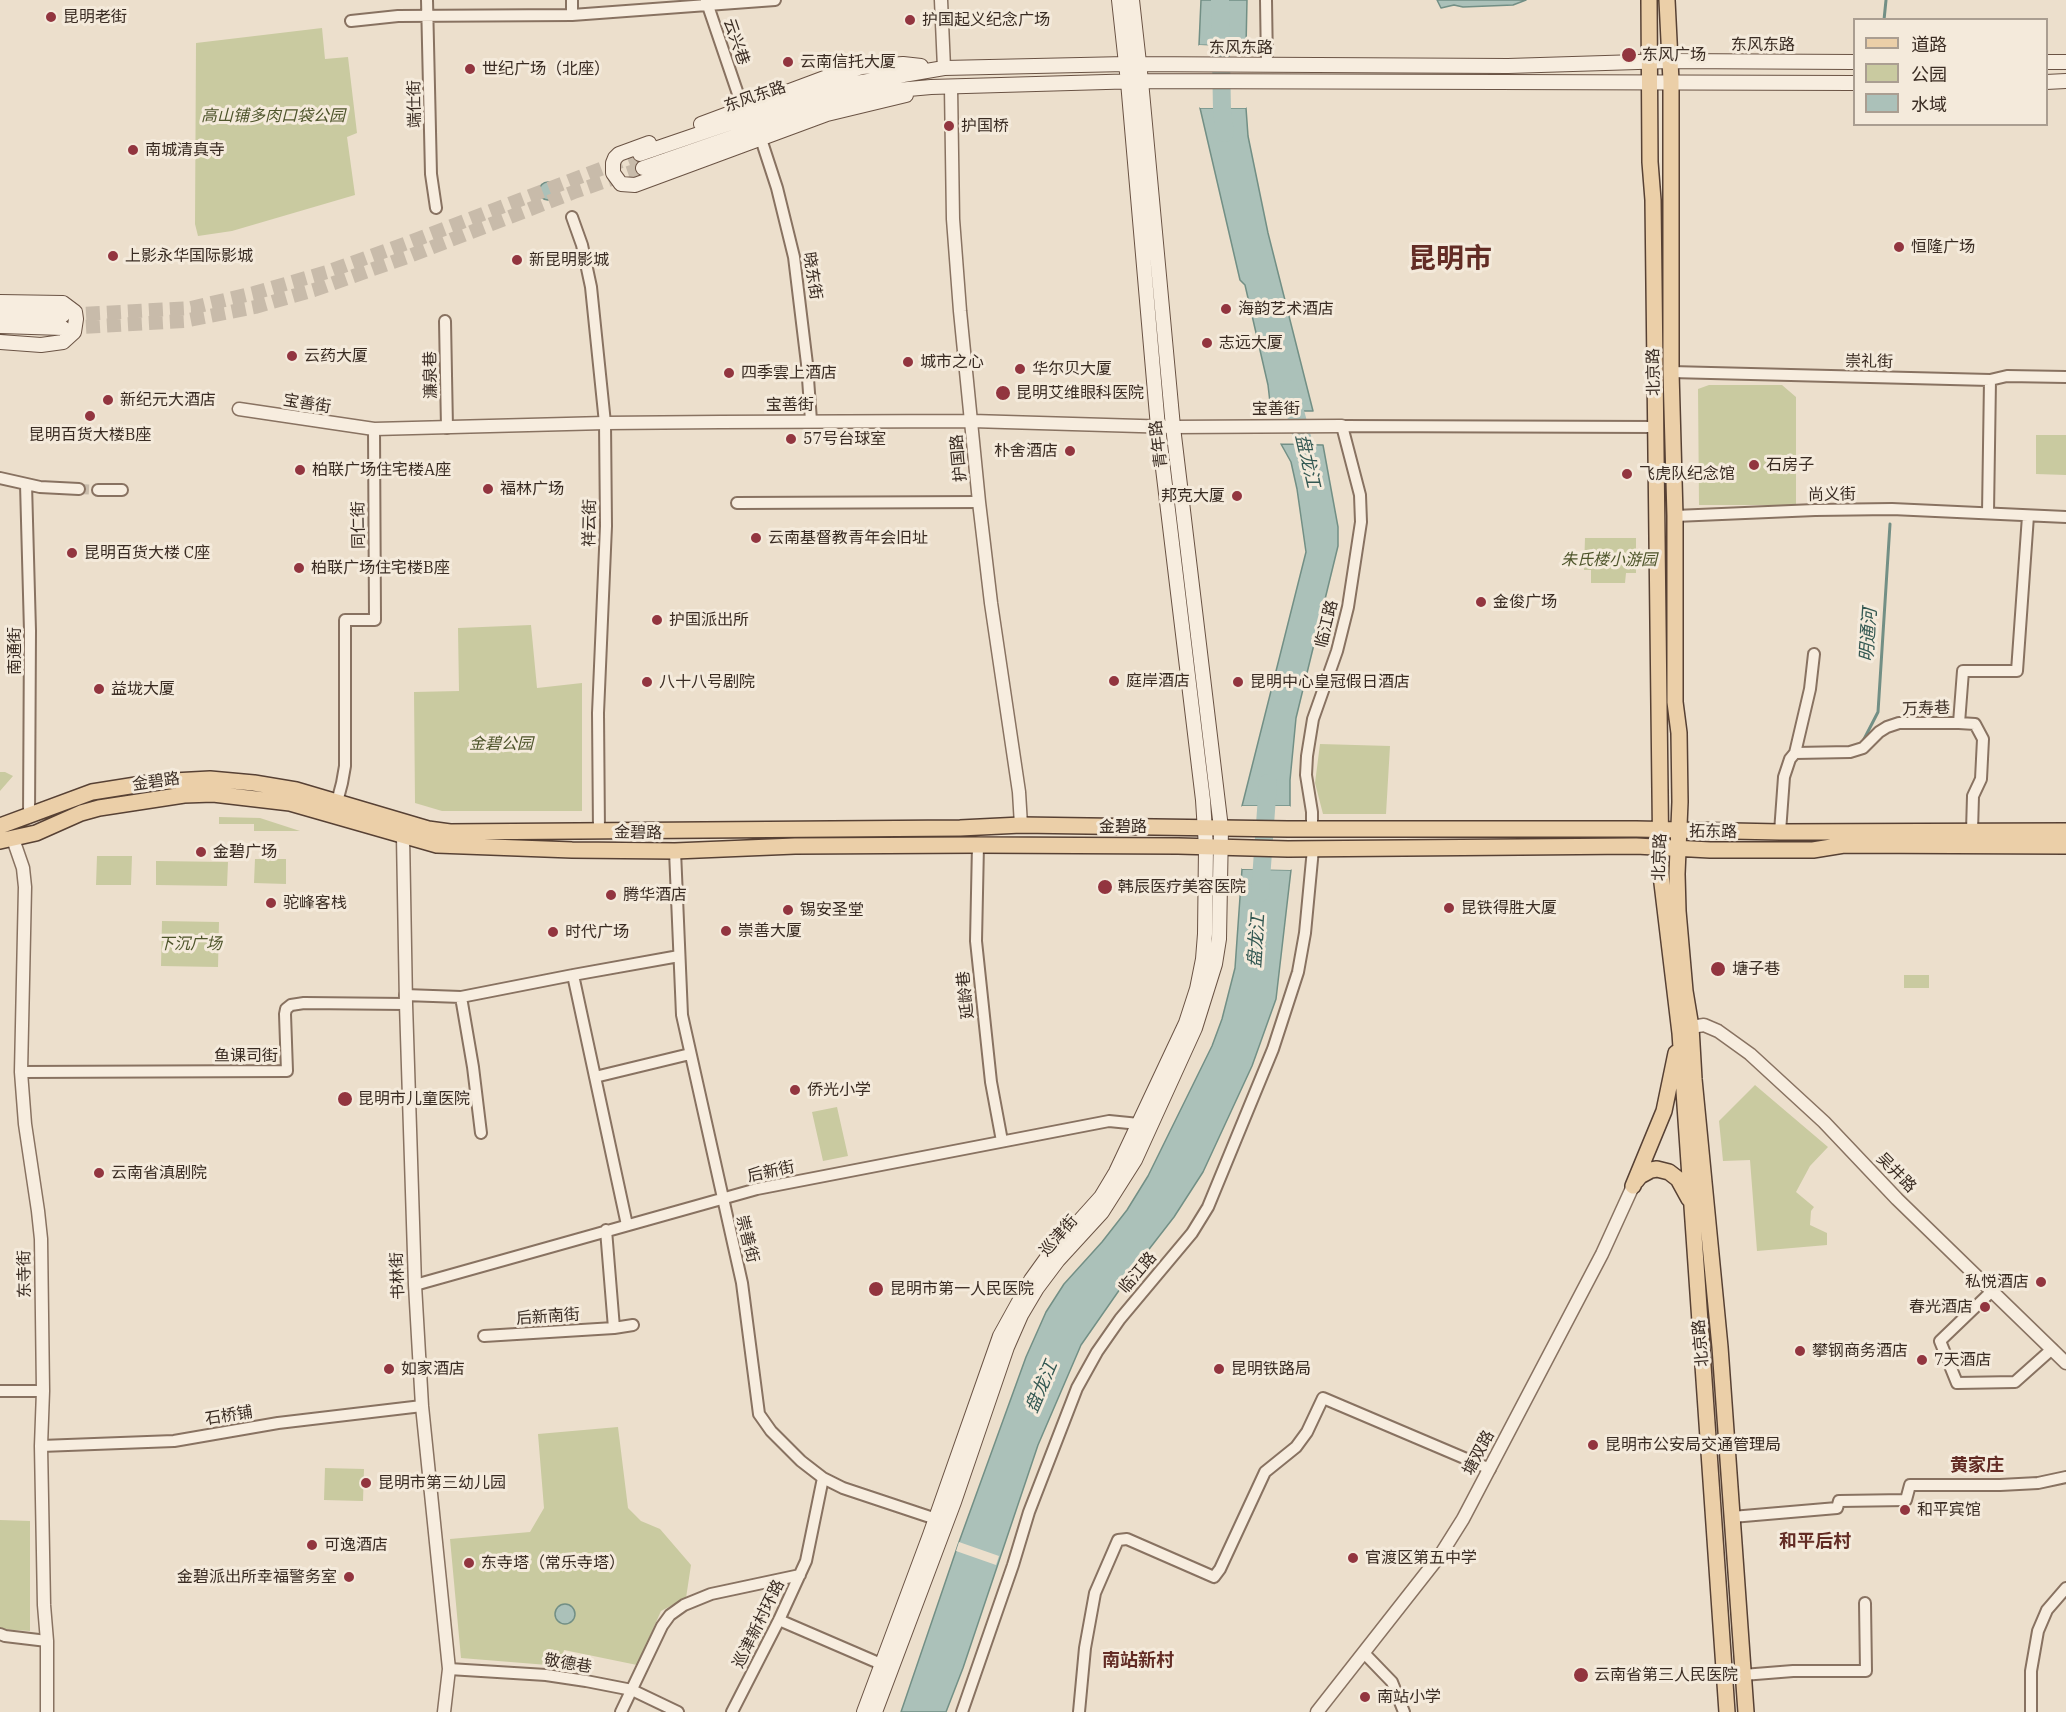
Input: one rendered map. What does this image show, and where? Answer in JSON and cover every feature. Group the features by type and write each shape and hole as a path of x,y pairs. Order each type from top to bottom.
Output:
{"main road":[{"name":"青年路","path":"1119,0 1133,64 1173,427 1213,828 1206,847"},
{"name":"青年路","path":"1132,0 1133,64"},
{"name":"北京路","path":"1648,0 1656,427 1659,848 1671,969 1686,1030 1694,1079 1720,1347 1746,1712"},
{"name":"北京路","path":"1667,0 1671,81 1671,372 1675,516 1675,702 1679,733 1678,911 1685,991 1692,1211 1727,1712"},
{"name":"东风东路","path":"1853,62 1670,61 1508,66 1133,64 944,68 838,86 642,161 845,98 875,92 931,87 1135,81 1853,83"},
{"path":"2048,62 2066,62"},
{"path":"931,87 886,101 827,114 635,185 621,184 613,173 613,163 619,154 827,77 862,67 893,65 944,68"},
{"name":"青年路","path":"1135,81 1158,427 1213,828 1227,848"},
{"path":"2048,82 2066,81"},
{"path":"0,303 63,303 75,312 76,319 74,332 63,342 41,345 0,342"},
{"path":"0,315 63,322 0,326"},
{"name":"金碧路","path":"0,826 92,792 155,782 210,779 296,790 428,829 450,832 960,828 1021,825 1288,830"},
{"name":"金碧路","path":"6,840 36,833 81,813 99,808 184,795 213,794 290,803 437,845 675,851 795,846 978,845 1288,849"},
{"name":"拓东路","path":"1288,830 2066,831"},
{"name":"拓东路","path":"1288,849 1636,846 1678,849 1813,850 1844,846 2066,846"},
{"name":"巡津街","path":"875,1712 941,1520 986,1370 1000,1336 1031,1280 1049,1255 1101,1197 1116,1172 1181,1034 1197,990 1205,934 1206,847"},
{"name":"巡津街","path":"864,1712 1007,1347 1022,1316 1037,1288 1058,1260 1102,1212 1116,1192 1135,1160 1195,1028 1215,964 1227,848"},
{"path":"1633,1186 1664,1111 1686,1030"},
{"path":"1633,1186 1645,1173 1657,1170 1669,1172 1682,1184 1692,1211"}],"street":[{"name":"端仕街","path":"427,0 431,174 436,208"},
{"path":"572,0 572,15"},
{"path":"351,21 398,16 572,15 706,2 775,0"},
{"path":"941,0 944,68"},
{"path":"1266,0 1267,65"},
{"name":"云兴巷","path":"706,2 738,94"},
{"name":"护国路","path":"951,87 953,219 979,502 991,603 1019,792 1021,825"},
{"name":"晓东街","path":"761,139 777,188 794,257 807,364 811,421"},
{"name":"祥云街","path":"572,217 582,245 591,287 605,423 606,521 598,713 600,832"},
{"name":"濂泉巷","path":"445,321 447,428"},
{"name":"崇礼街","path":"1671,372 1990,380 2007,376 2066,377"},
{"path":"1988,513 1990,380"},
{"name":"宝善街","path":"239,410 374,429 811,421 972,421 1158,427 1342,426"},
{"path":"1342,426 1656,427"},
{"name":"临江路","path":"1312,830 1312,812 1306,775 1307,756 1313,719 1337,651 1348,607 1361,522 1360,495 1342,426"},
{"name":"同仁街","path":"337,802 345,766 345,620 375,620 374,429"},
{"path":"0,478 26,484 79,489"},
{"name":"南通街","path":"26,484 30,631 29,817"},
{"path":"98,490 122,490"},
{"path":"737,503 979,502"},
{"name":"尚义街","path":"1675,516 1892,509 2066,518"},
{"name":"万寿巷","path":"1795,753 1850,752 1863,748 1879,732 1899,723 1959,723 1963,671 2018,671 2028,516"},
{"path":"1780,832 1784,777 1790,759 1795,753 1810,689 1814,654"},
{"path":"1959,723 1975,724 1983,739 1981,779 1973,796 1972,831"},
{"name":"书林街","path":"404,836 405,1000 415,1285 422,1406 449,1669 444,1712"},
{"name":"东寺街","path":"6,840 23,868 25,887 21,1072 25,1124 41,1239 43,1390 41,1446 47,1712"},
{"name":"延龄巷","path":"978,845 976,941 991,1082 1002,1141"},
{"name":"临江路","path":"962,1712 1029,1512 1077,1388 1120,1319 1192,1233 1208,1207 1273,1049 1298,972 1305,933 1313,849"},
{"name":"崇善街","path":"675,851 682,1014 742,1282 759,1414 771,1431 801,1461 823,1478 843,1488 941,1520"},
{"path":"405,1000 461,997 679,956"},
{"path":"573,975 627,1225"},
{"path":"461,997 481,1133"},
{"name":"鱼课司街","path":"21,1072 287,1071 285,1014 286,1009 291,1005 405,1000"},
{"name":"吴井路","path":"1686,1030 1704,1025 1718,1031 1744,1049 1824,1122 1897,1199 2066,1363"},
{"path":"595,1077 690,1054"},
{"name":"后新街","path":"415,1285 606,1230 768,1187 1109,1121 1139,1124"},
{"name":"塘双路","path":"1317,1712 1441,1554 1463,1519 1602,1254 1633,1186"},
{"path":"606,1230 614,1328"},
{"path":"1992,1291 1940,1341 1957,1383 2014,1382 2052,1349"},
{"name":"后新南街","path":"484,1336 633,1325"},
{"path":"0,1391 43,1390"},
{"path":"1078,1712 1085,1648 1095,1593 1118,1539 1127,1539 1214,1577 1220,1569 1265,1472 1296,1447 1307,1432 1323,1398 1490,1469"},
{"name":"石桥铺","path":"41,1446 174,1441 278,1423 422,1406"},
{"path":"800,1575 806,1561 823,1478"},
{"path":"1732,1517 1837,1508 1839,1501 1906,1500 1910,1485 2038,1483 2066,1478"},
{"name":"巡津新村环路","path":"732,1712 800,1575"},
{"name":"巡津新村环路","path":"621,1712 662,1626 670,1615 684,1605 711,1594 800,1575"},
{"path":"2031,1712 2034,1649 2038,1630 2045,1615 2061,1600 2066,1588"},
{"path":"1743,1675 1793,1671 1866,1671 1865,1603"},
{"path":"779,1620 881,1664"},
{"path":"0,1634 47,1641"},
{"path":"1364,1653 1392,1682 1404,1712"},
{"name":"敬德巷","path":"449,1669 546,1675 632,1690 678,1712"}],"green space":[{"name":"高山铺多肉口袋公园","path":"322,28 325,59 348,57 357,133 347,137 355,195 232,231 198,236 195,224 196,43"},
{"path":"1709,385 1782,385 1796,397 1796,505 1699,505 1698,389"},
{"path":"2036,435 2066,435 2066,475 2036,474"},
{"name":"朱氏楼小游园","path":"1585,538 1636,538 1636,573 1626,573 1625,583 1591,583 1591,570 1584,570"},
{"name":"金碧公园","path":"531,625 537,688 582,683 582,811 442,811 415,803 414,692 459,691 458,628"},
{"path":"1320,744 1390,746 1386,814 1323,814 1315,783"},
{"path":"0,772 13,776 0,791"},
{"path":"219,817 260,818 300,831 254,831 254,824 219,824"},
{"path":"97,856 132,856 131,885 96,885"},
{"path":"255,859 286,859 286,884 254,883"},
{"path":"156,861 228,862 227,886 156,885"},
{"name":"下沉广场","path":"162,921 219,922 218,967 161,966"},
{"path":"1904,975 1929,975 1929,988 1904,988"},
{"path":"1755,1085 1828,1147 1810,1166 1796,1192 1814,1207 1811,1211 1810,1225 1827,1233 1827,1245 1757,1251 1750,1160 1723,1161 1719,1121"},
{"path":"837,1107 848,1156 823,1161 812,1112"},
{"path":"618,1427 628,1508 641,1521 660,1529 691,1565 686,1598 661,1611 637,1665 564,1650 560,1666 461,1658 450,1539 530,1532 544,1508 538,1434"},
{"path":"325,1468 364,1469 363,1501 324,1500"},
{"path":"0,1520 30,1521 30,1631 0,1629"}],"water":[{"path":"1201,0 1247,0 1246,47 1199,45"},
{"path":"1437,0 1526,0 1513,5 1463,7 1454,5 1441,8"},
{"path":"1200,108 1246,108 1248,136 1268,233 1313,411 1271,411 1268,385 1245,285 1240,280"},
{"path":"548,182 554,185 557,191 554,197 548,200 542,197 539,191 542,185"},
{"path":"1281,444 1323,445 1338,527 1338,546 1296,718 1290,806 1242,806 1306,552 1291,462"},
{"path":"1242,869 1291,870 1276,999 1252,1066 1203,1172 1174,1217 1136,1266 1081,1345 1038,1445 946,1712 901,1712 1026,1357 1046,1312 1064,1284 1127,1210 1148,1176 1212,1046 1222,1019 1235,968"},
{"path":"561,1604 569,1604 575,1610 575,1618 569,1624 561,1624 555,1618 555,1610"}],"pier":[{"path":"1199,45 1246,47 1246,50 1199,48"},
{"path":"1200,105 1246,105 1246,108 1200,108"},
{"path":"1242,806 1290,806 1290,809 1242,809"},
{"path":"1242,866 1290,867 1291,870 1242,869"},
{"path":"959,1542 999,1556 996,1565 956,1551"}],"waterway":[{"name":"盘龙江","path":"1220,0 1222,110 1225,133"},
{"name":"明通河","path":"1884,18 1886,0"},
{"name":"盘龙江","path":"1289,389 1310,467"},
{"name":"明通河","path":"1862,743 1878,712 1890,524"},
{"name":"盘龙江","path":"1260,893 1268,783"}],"tunnel":[{"path":"65,315 191,308 254,293 327,272 640,154"},
{"path":"65,328 184,321 255,307 314,290 407,257 574,192 643,168"},
{"path":"79,489 98,490"}],"place":[{"name":"昆明老街","path":"51,17"},
{"name":"护国起义纪念广场","path":"910,20"},
{"name":"东风广场","path":"1629,55"},
{"name":"云南信托大厦","path":"788,62"},
{"name":"世纪广场（北座）","path":"470,69"},
{"name":"护国桥","path":"949,126"},
{"name":"南城清真寺","path":"133,150"},
{"name":"恒隆广场","path":"1899,247"},
{"name":"上影永华国际影城","path":"113,256"},
{"name":"新昆明影城","path":"517,260"},
{"name":"海韵艺术酒店","path":"1226,309"},
{"name":"志远大厦","path":"1207,343"},
{"name":"云药大厦","path":"292,356"},
{"name":"城市之心","path":"908,362"},
{"name":"华尔贝大厦","path":"1020,369"},
{"name":"四季雲上酒店","path":"729,373"},
{"name":"昆明艾维眼科医院","path":"1003,393"},
{"name":"新纪元大酒店","path":"108,400"},
{"name":"昆明百货大楼B座","path":"90,416"},
{"name":"57号台球室","path":"791,439"},
{"name":"朴舍酒店","path":"1070,451"},
{"name":"石房子","path":"1754,465"},
{"name":"柏联广场住宅楼A座","path":"300,470"},
{"name":"飞虎队纪念馆","path":"1627,474"},
{"name":"福林广场","path":"488,489"},
{"name":"邦克大厦","path":"1237,496"},
{"name":"云南基督教青年会旧址","path":"756,538"},
{"name":"昆明百货大楼 C座","path":"72,553"},
{"name":"柏联广场住宅楼B座","path":"299,568"},
{"name":"金俊广场","path":"1481,602"},
{"name":"护国派出所","path":"657,620"},
{"name":"庭岸酒店","path":"1114,681"},
{"name":"八十八号剧院","path":"647,682"},
{"name":"昆明中心皇冠假日酒店","path":"1238,682"},
{"name":"益垅大厦","path":"99,689"},
{"name":"金碧广场","path":"201,852"},
{"name":"韩辰医疗美容医院","path":"1105,887"},
{"name":"腾华酒店","path":"611,895"},
{"name":"驼峰客栈","path":"271,903"},
{"name":"昆铁得胜大厦","path":"1449,908"},
{"name":"锡安圣堂","path":"788,910"},
{"name":"崇善大厦","path":"726,931"},
{"name":"时代广场","path":"553,932"},
{"name":"塘子巷","path":"1718,969"},
{"name":"侨光小学","path":"795,1090"},
{"name":"昆明市儿童医院","path":"345,1099"},
{"name":"云南省滇剧院","path":"99,1173"},
{"name":"私悦酒店","path":"2041,1282"},
{"name":"昆明市第一人民医院","path":"876,1289"},
{"name":"春光酒店","path":"1985,1307"},
{"name":"攀钢商务酒店","path":"1800,1351"},
{"name":"7天酒店","path":"1922,1360"},
{"name":"如家酒店","path":"389,1369"},
{"name":"昆明铁路局","path":"1219,1369"},
{"name":"昆明市公安局交通管理局","path":"1593,1445"},
{"name":"昆明市第三幼儿园","path":"366,1483"},
{"name":"和平宾馆","path":"1905,1510"},
{"name":"可逸酒店","path":"312,1545"},
{"name":"官渡区第五中学","path":"1353,1558"},
{"name":"东寺塔（常乐寺塔）","path":"469,1563"},
{"name":"金碧派出所幸福警务室","path":"349,1577"},
{"name":"云南省第三人民医院","path":"1581,1675"},
{"name":"南站小学","path":"1365,1697"}],"district":[{"name":"昆明市","path":"1450,260"},
{"name":"黄家庄","path":"1977,1466"},
{"name":"和平后村","path":"1815,1542"},
{"name":"南站新村","path":"1138,1661"}]}
